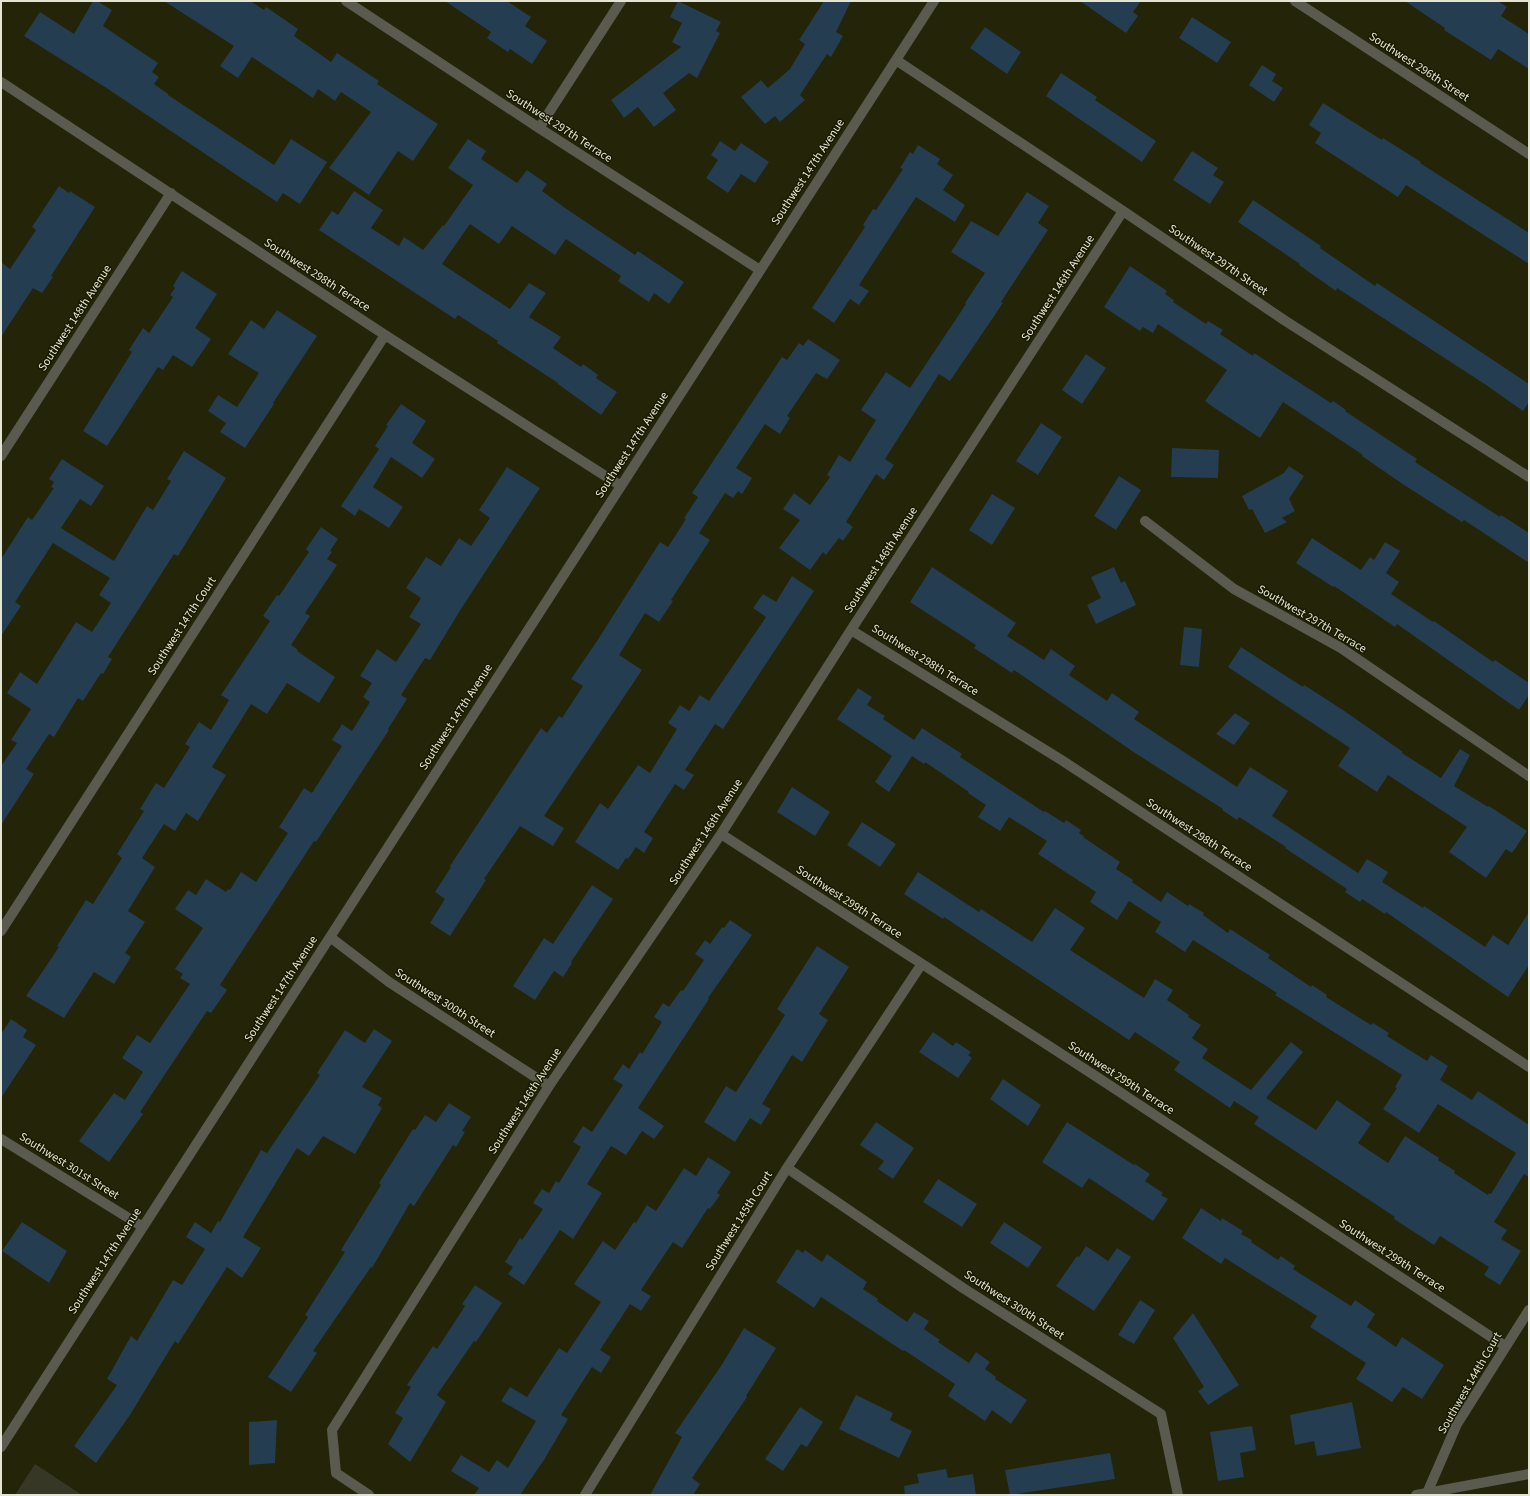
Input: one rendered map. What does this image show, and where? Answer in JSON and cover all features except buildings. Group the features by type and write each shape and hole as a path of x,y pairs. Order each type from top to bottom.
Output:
{"street":[{"name":"Southwest 297th Terrace","path":"346,1 539,128 760,270"},
{"path":"539,128 620,1"},
{"name":"Southwest 147th Avenue","path":"2,1443 934,1"},
{"name":"Southwest 296th Street","path":"1295,1 1529,154"},
{"name":"Southwest 297th Street","path":"896,60 1284,320 1529,478"},
{"name":"Southwest 298th Terrace","path":"1,82 385,335 621,486"},
{"name":"Southwest 148th Avenue","path":"1,456 171,194"},
{"name":"Southwest 146th Avenue","path":"369,1495 336,1473 332,1430 549,1086 721,834 851,630 1123,211"},
{"name":"Southwest 147th Court","path":"1,931 385,335"},
{"name":"Southwest 297th Terrace","path":"1145,521 1234,589 1341,648 1529,776"},
{"name":"Southwest 298th Terrace","path":"851,630 1070,765 1529,1067"},
{"name":"Southwest 299th Terrace","path":"721,834 1097,1078 1505,1346"},
{"name":"Southwest 300th Street","path":"330,937 389,982 549,1086"},
{"name":"Southwest 145th Court","path":"585,1495 787,1168 921,965"},
{"name":"Southwest 301st Street","path":"1,1139 143,1227"},
{"name":"Southwest 300th Street","path":"787,1168 963,1288 1161,1414 1178,1495"},
{"name":"Southwest 144th Court","path":"1427,1493 1457,1424 1529,1310"},
{"path":"1416,1495 1529,1474"}],"green space":[{"path":"35,1464 82,1495 15,1495"}]}
